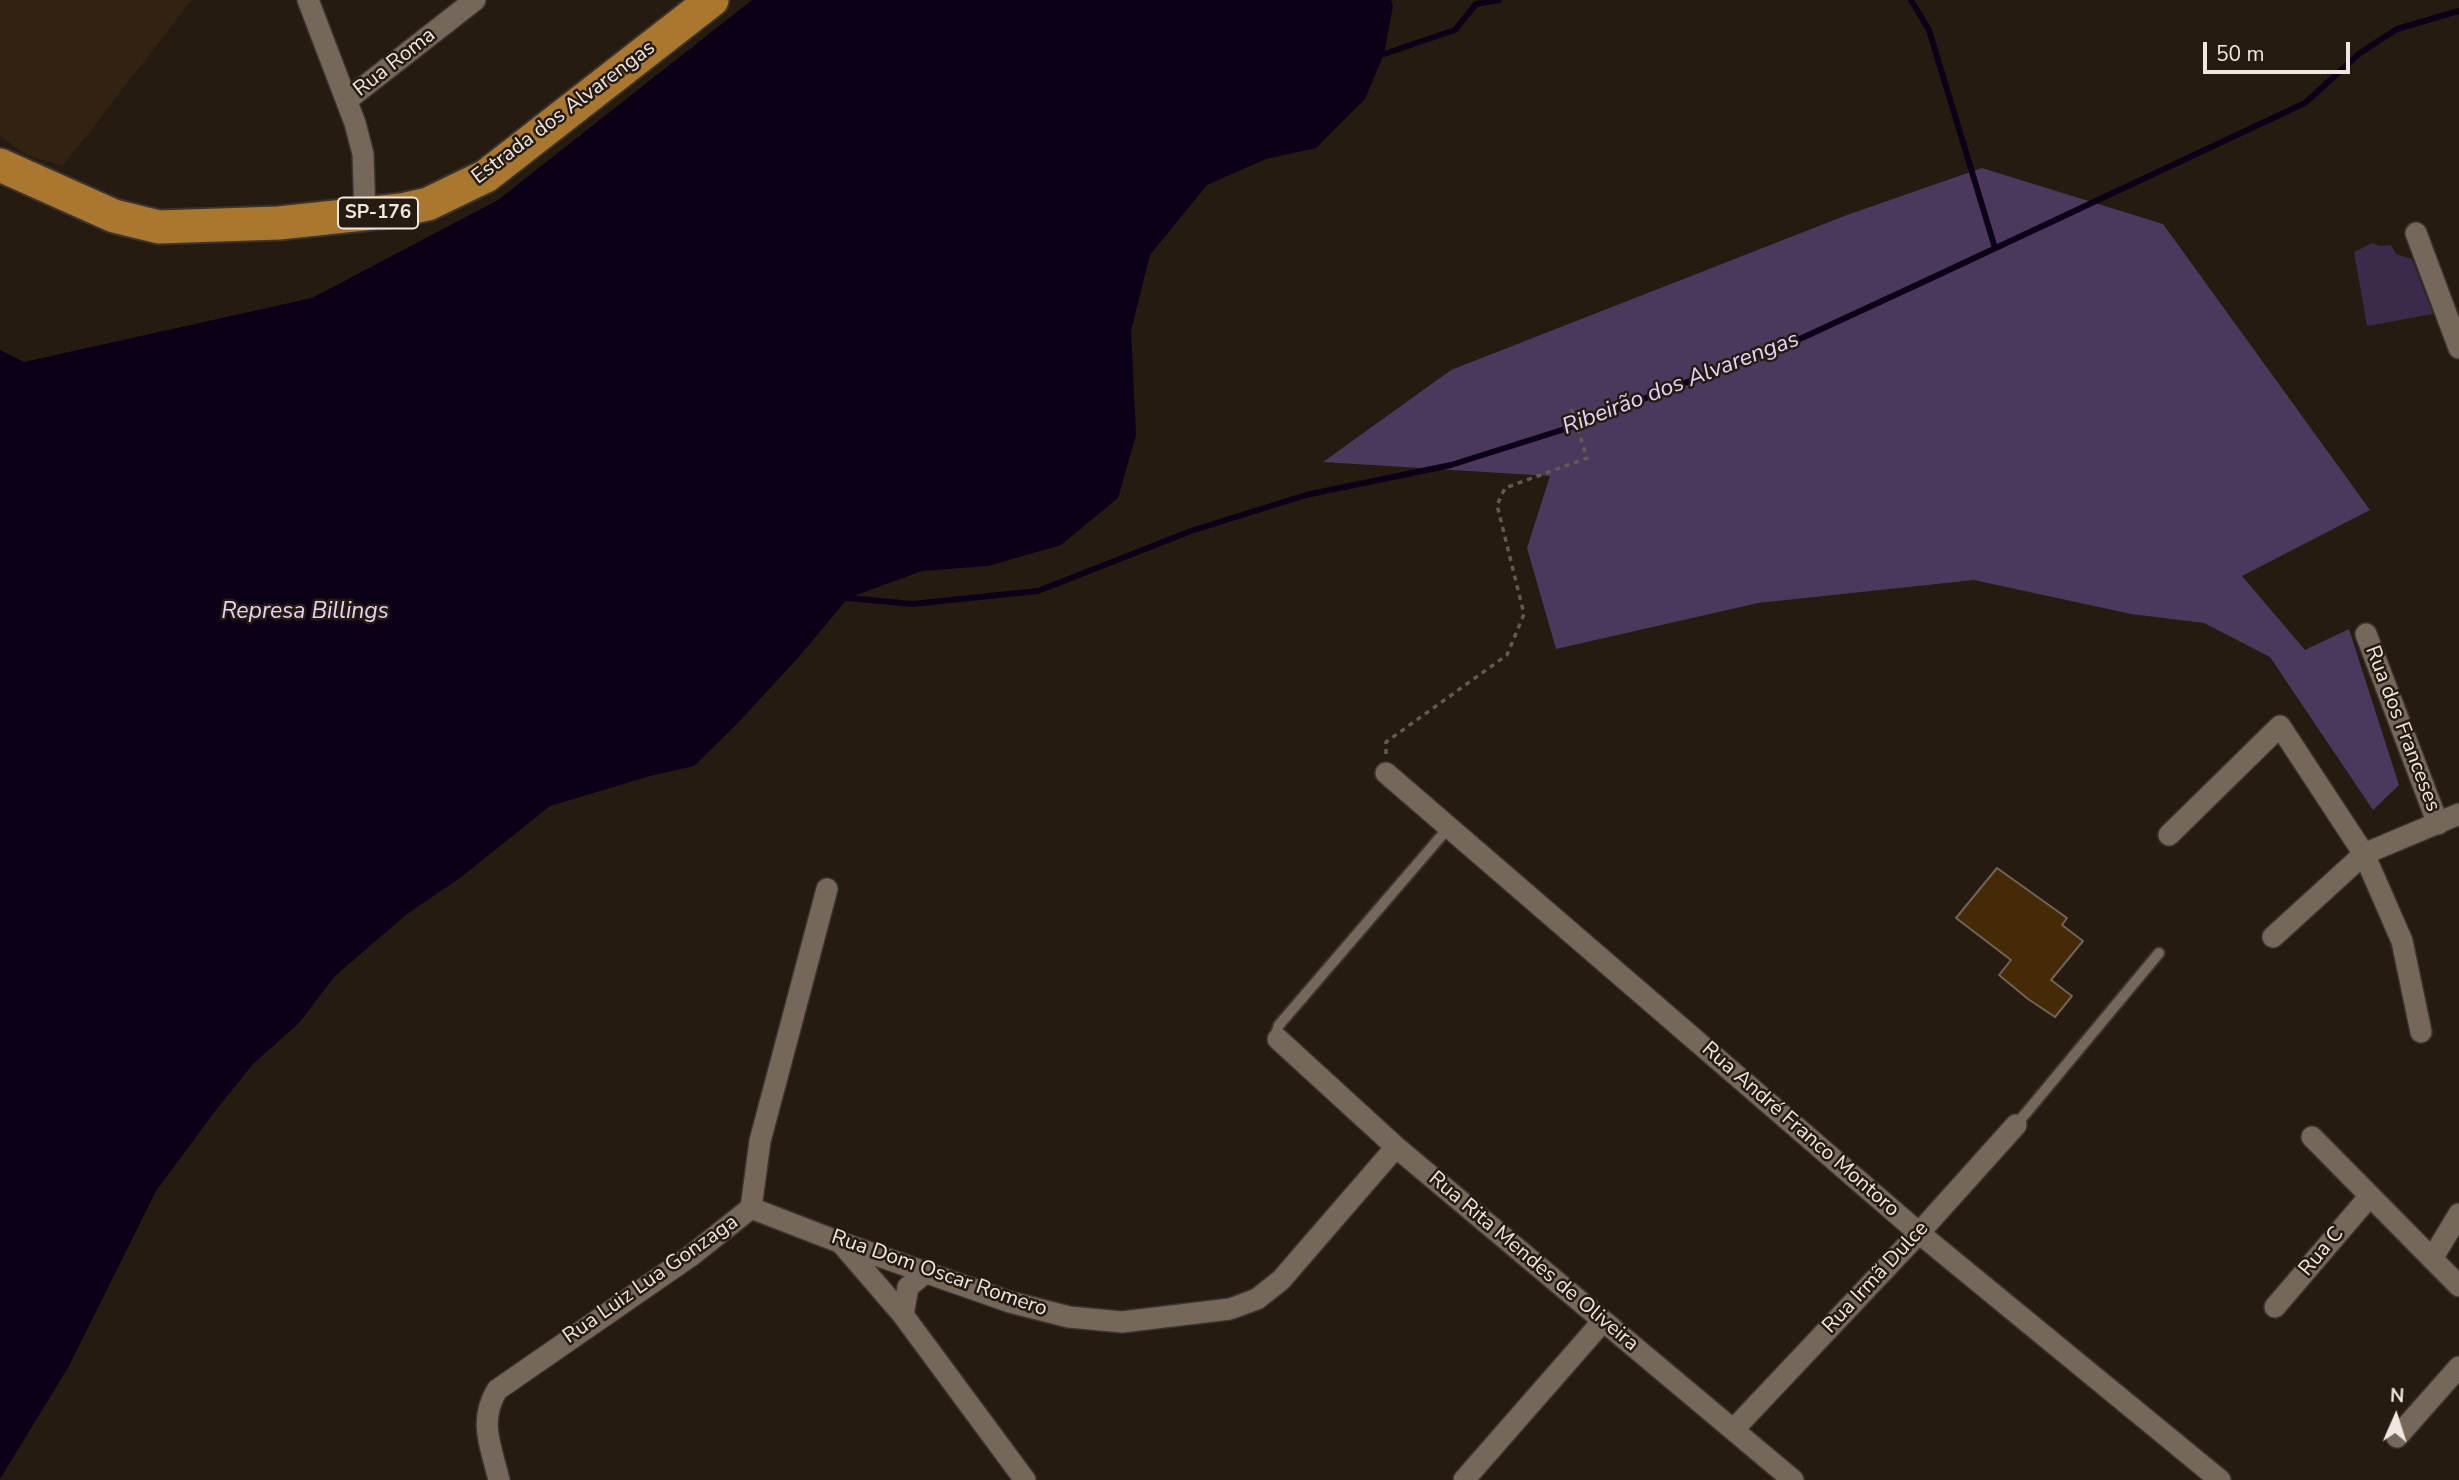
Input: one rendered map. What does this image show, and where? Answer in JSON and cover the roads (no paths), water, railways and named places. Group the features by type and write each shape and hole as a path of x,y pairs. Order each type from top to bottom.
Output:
{"main road":[{"name":"Estrada dos Alvarengas","path":"0,165 114,216 159,227 279,223 365,215 428,204 486,176 705,2"}],"street":[{"path":"308,0 347,100 363,154 365,215"},
{"name":"Rua Roma","path":"347,100 475,0"},
{"path":"2416,233 2459,348"},
{"name":"Rua dos Franceses","path":"2366,634 2438,824"},
{"path":"2169,835 2280,726 2364,854 2402,941 2421,1032"},
{"name":"Rua André Franco Montoro","path":"1387,773 1919,1233 2220,1480"},
{"path":"2273,937 2364,854 2459,814"},
{"name":"Rua Luiz Lua Gonzaga","path":"499,1480 486,1422 489,1404 497,1390 692,1255 751,1208 760,1141 827,889"},
{"name":"Rua Rita Mendes de Oliveira","path":"1278,1039 1396,1147 1793,1480"},
{"name":"Rua Irmã Dulce","path":"1734,1429 1919,1233 2016,1125"},
{"path":"2312,1138 2459,1286"},
{"name":"Rua Dom Oscar Romero","path":"751,1208 1010,1302 1069,1317 1122,1322 1230,1309 1257,1299 1281,1280 1396,1147"},
{"name":"Rua C","path":"2275,1307 2369,1197"},
{"path":"2432,1259 2459,1214"},
{"path":"839,1242 903,1315 1025,1480"},
{"path":"903,1315 908,1287 925,1273"},
{"path":"1464,1480 1604,1321"},
{"path":"2398,1437 2459,1367"}],"lane":[{"path":"1278,1039 1276,1034 1279,1025 1449,827"},
{"path":"2016,1125 2159,953"}],"water":[{"name":"Represa Billings","path":"752,0 1391,0 1393,6 1384,54 1365,99 1316,148 1266,159 1207,185 1150,255 1131,331 1136,435 1118,498 1061,545 988,566 922,571 848,598 798,658 694,766 650,776 550,806 460,878 407,914 335,976 299,1023 253,1064 156,1191 69,1366 0,1479 0,350 24,362 312,298 498,200"}],"waterway":[{"path":"1384,54 1455,30 1476,4 1499,0"},
{"path":"1911,0 1929,30 1995,248"},
{"name":"Ribeirão dos Alvarengas","path":"848,598 912,604 1038,591 1191,531 1306,495 1451,465 1565,429 1802,338 1936,276 2305,103 2360,53 2397,29 2459,11"}]}
